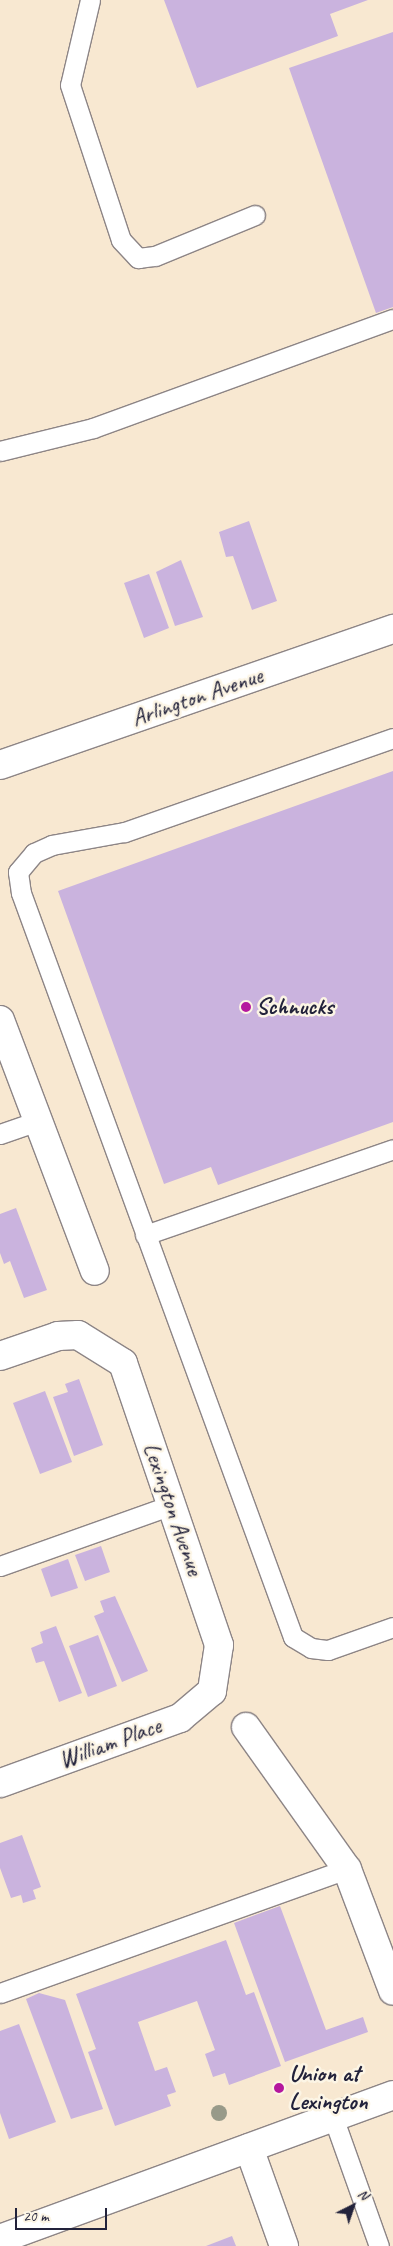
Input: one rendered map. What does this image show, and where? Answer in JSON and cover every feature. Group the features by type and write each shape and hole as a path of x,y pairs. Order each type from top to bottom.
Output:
{"street":[{"name":"Arlington Avenue","path":"0,765 393,629"},
{"path":"0,1020 95,1271"},
{"name":"Lexington Avenue","path":"0,1356 58,1336 78,1335 93,1342 123,1363 219,1644 212,1691"},
{"name":"William Place","path":"0,1783 180,1718 212,1691"},
{"path":"246,1727 347,1868 393,1992"},
{"path":"0,2239 393,2095"},
{"path":"249,2148 284,2246"}],"lane":[{"path":"90,0 70,85 121,240 138,258 155,256 255,215"},
{"path":"0,451 93,428 393,319"},
{"path":"393,738 124,832 52,845 34,853 18,872 21,893 293,1637 311,1648 328,1650 393,1627"},
{"path":"0,1134 37,1121"},
{"path":"145,1235 393,1148"},
{"path":"0,1566 172,1505"},
{"path":"0,1993 347,1868"},
{"path":"333,2117 379,2246"}],"building":[{"path":"164,0 368,0 330,14 338,36 197,88"},
{"path":"393,32 393,307 376,313 289,68"},
{"path":"249,521 277,601 252,610 233,556 226,557 219,532"},
{"path":"181,560 203,617 175,626 156,572"},
{"path":"149,574 169,628 144,638 124,583"},
{"name":"Schnucks","path":"393,771 393,1122 218,1185 211,1167 164,1184 58,891"},
{"path":"16,1208 47,1290 24,1298 10,1261 4,1264 0,1253 0,1214"},
{"path":"79,1379 103,1445 74,1456 53,1397 68,1392 65,1384"},
{"path":"45,1391 72,1462 40,1474 13,1403"},
{"path":"101,1546 110,1572 85,1581 75,1555"},
{"path":"68,1559 78,1588 51,1597 41,1569"},
{"path":"115,1596 148,1671 122,1682 94,1616 104,1612 100,1601"},
{"path":"56,1626 82,1693 59,1702 44,1661 36,1663 31,1648 43,1643 40,1632"},
{"path":"98,1635 117,1686 88,1697 69,1646"},
{"path":"22,1835 41,1887 33,1890 36,1899 23,1903 21,1895 11,1898 0,1868 0,1843"},
{"path":"280,1906 326,2030 363,2017 368,2032 285,2062 234,1923"},
{"path":"226,1940 246,1995 254,1992 281,2066 229,2085 225,2073 213,2077 205,2054 215,2050 197,2001 138,2022 155,2071 167,2067 176,2092 167,2095 171,2106 115,2126 88,2052 96,2049 76,1994"},
{"path":"39,1993 65,2000 103,2109 71,2119 26,1999"},
{"path":"19,2024 56,2122 9,2139 0,2113 0,2031"},
{"path":"232,2236 236,2246 206,2246"}],"place":[{"name":"Schnucks","path":"246,1007"},
{"name":"Union at Lexington","path":"279,2088"}]}
